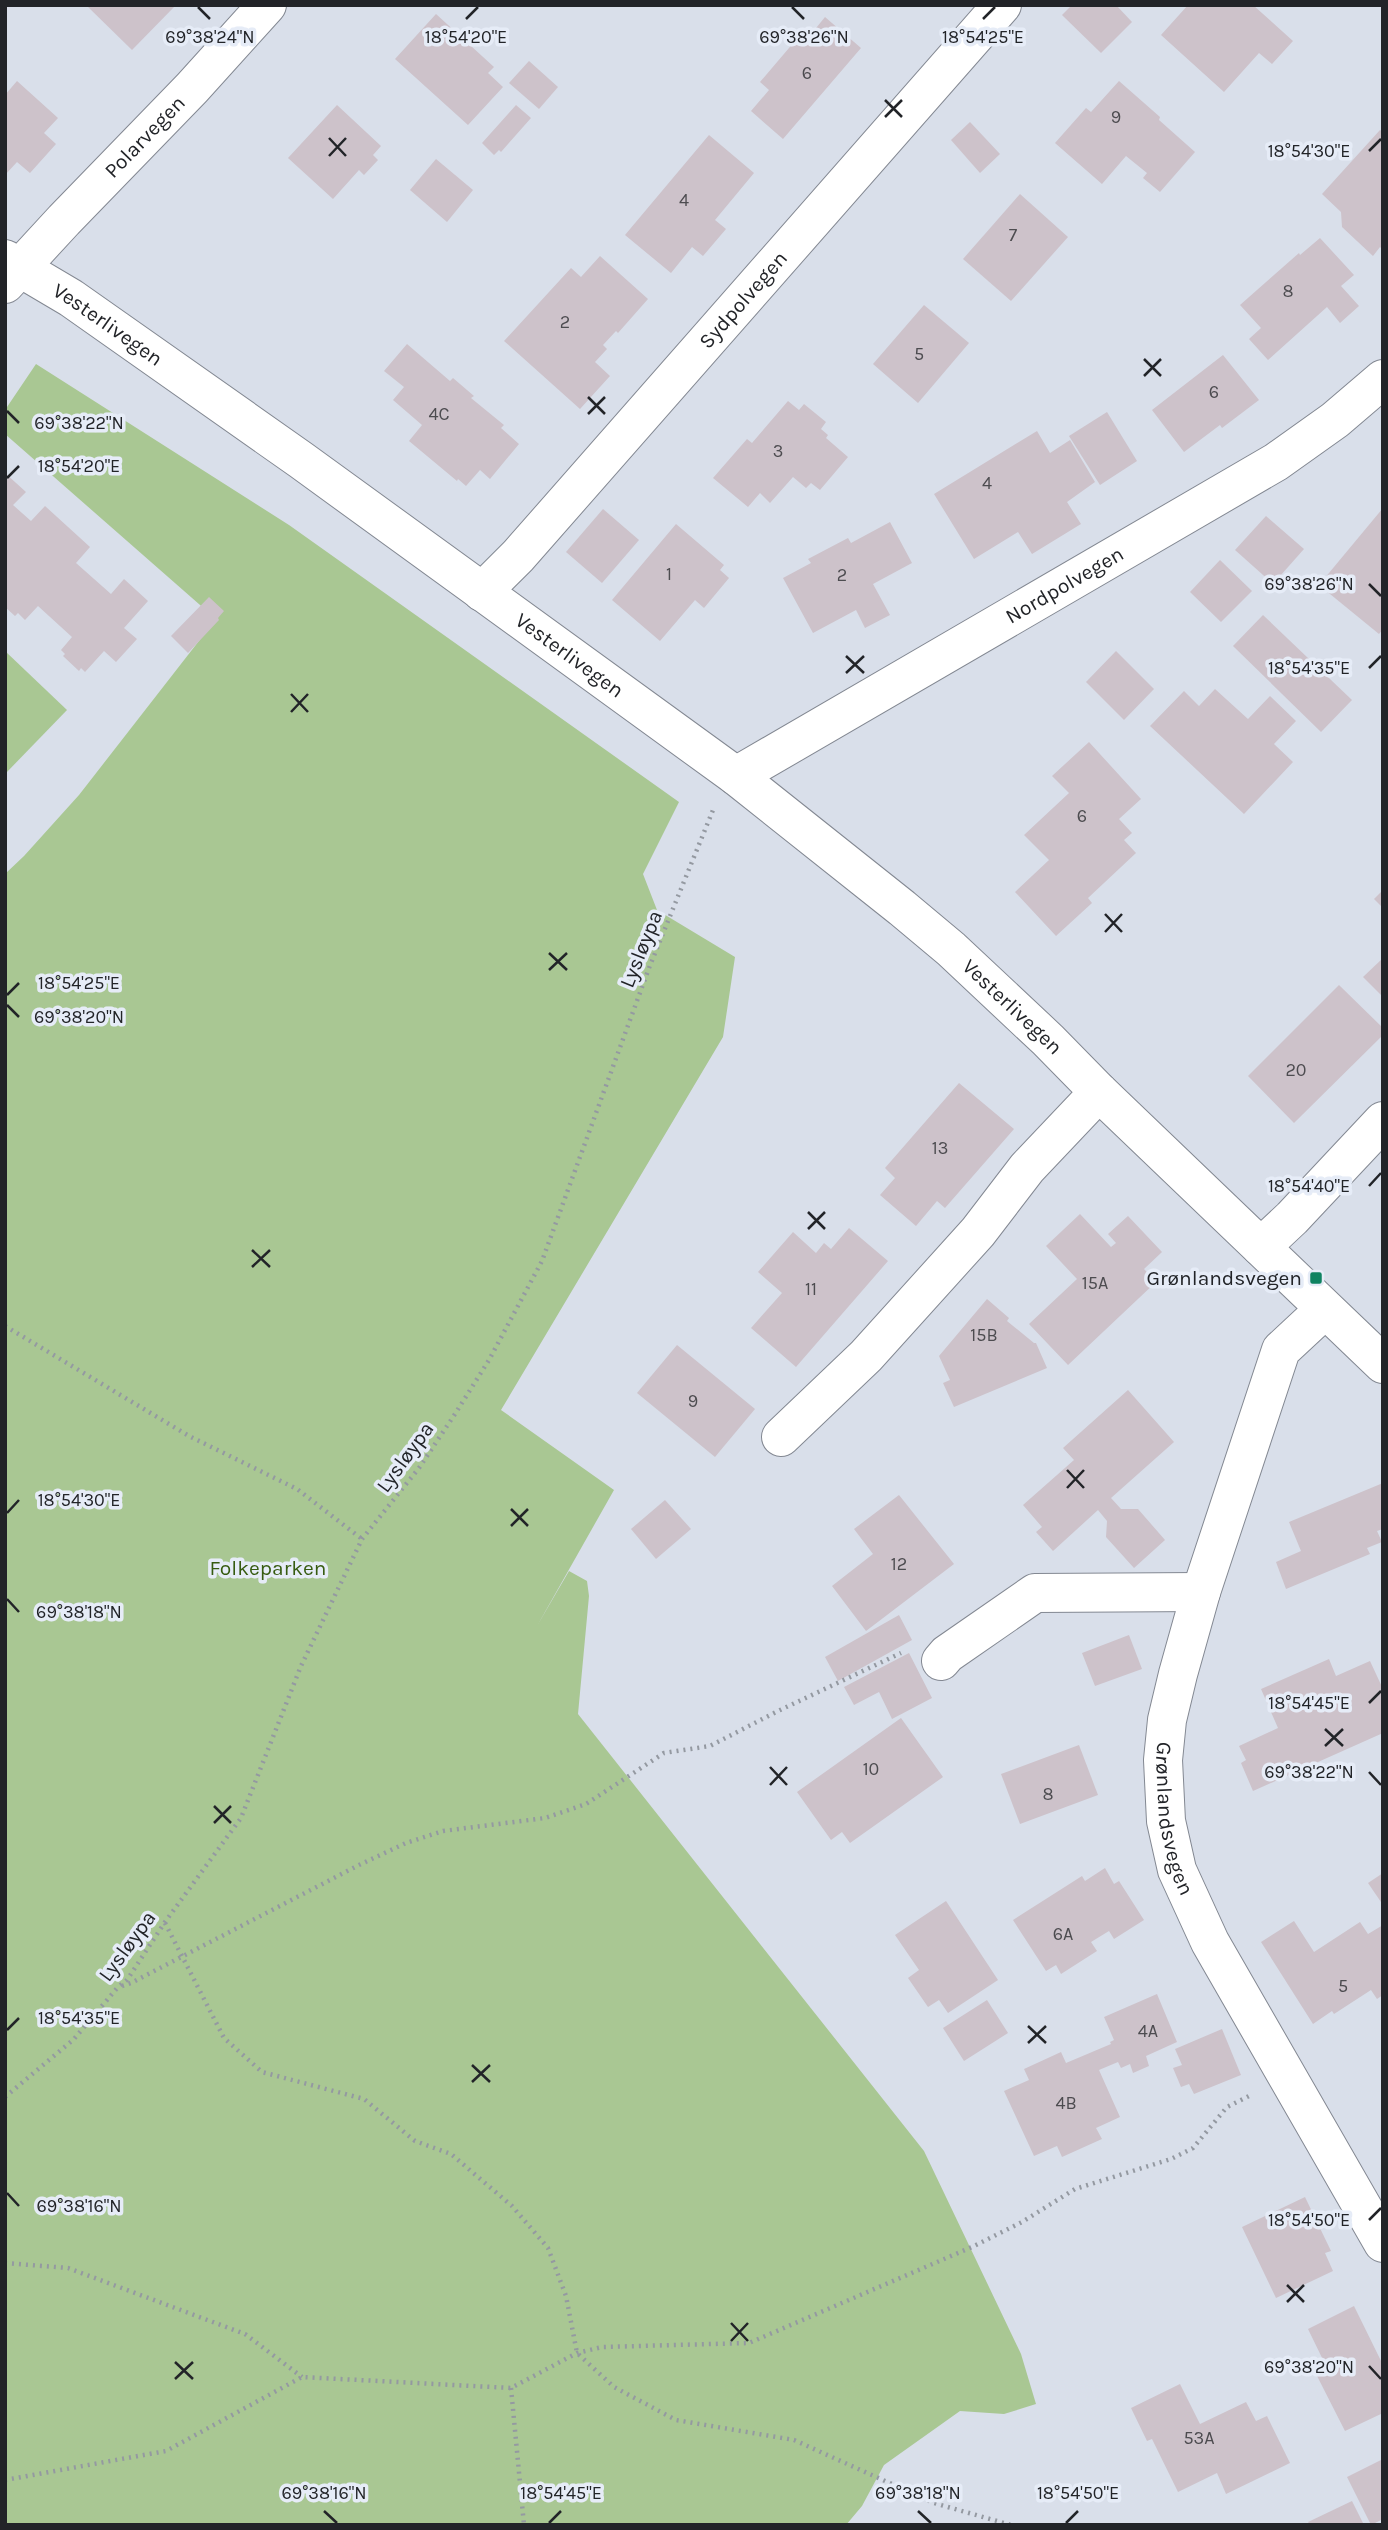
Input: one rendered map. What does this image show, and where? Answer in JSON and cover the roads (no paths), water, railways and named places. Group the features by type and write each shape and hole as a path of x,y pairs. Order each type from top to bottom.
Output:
{"street":[{"name":"Polarvegen","path":"10,270 192,88 267,5"},
{"name":"Sydpolvegen","path":"482,592 518,556 1002,5"},
{"name":"Vesterlivegen","path":"10,270 71,298 301,460 736,776 951,949 1383,1364"},
{"name":"Nordpolvegen","path":"736,776 1276,462 1335,420 1383,379"},
{"path":"781,1437 866,1356 978,1232 1027,1168 1099,1092"},
{"path":"1261,1247 1383,1121"},
{"name":"Grønlandsvegen","path":"1324,1310 1281,1350 1201,1592 1167,1720 1163,1760 1166,1821 1177,1870 1210,1942 1383,2244"},
{"path":"944,1658 1035,1593 1201,1592"}],"place":[{"name":"Grønlandsvegen","path":"1316,1278"}],"park label":[{"name":"Folkeparken","path":"268,1568"}]}
